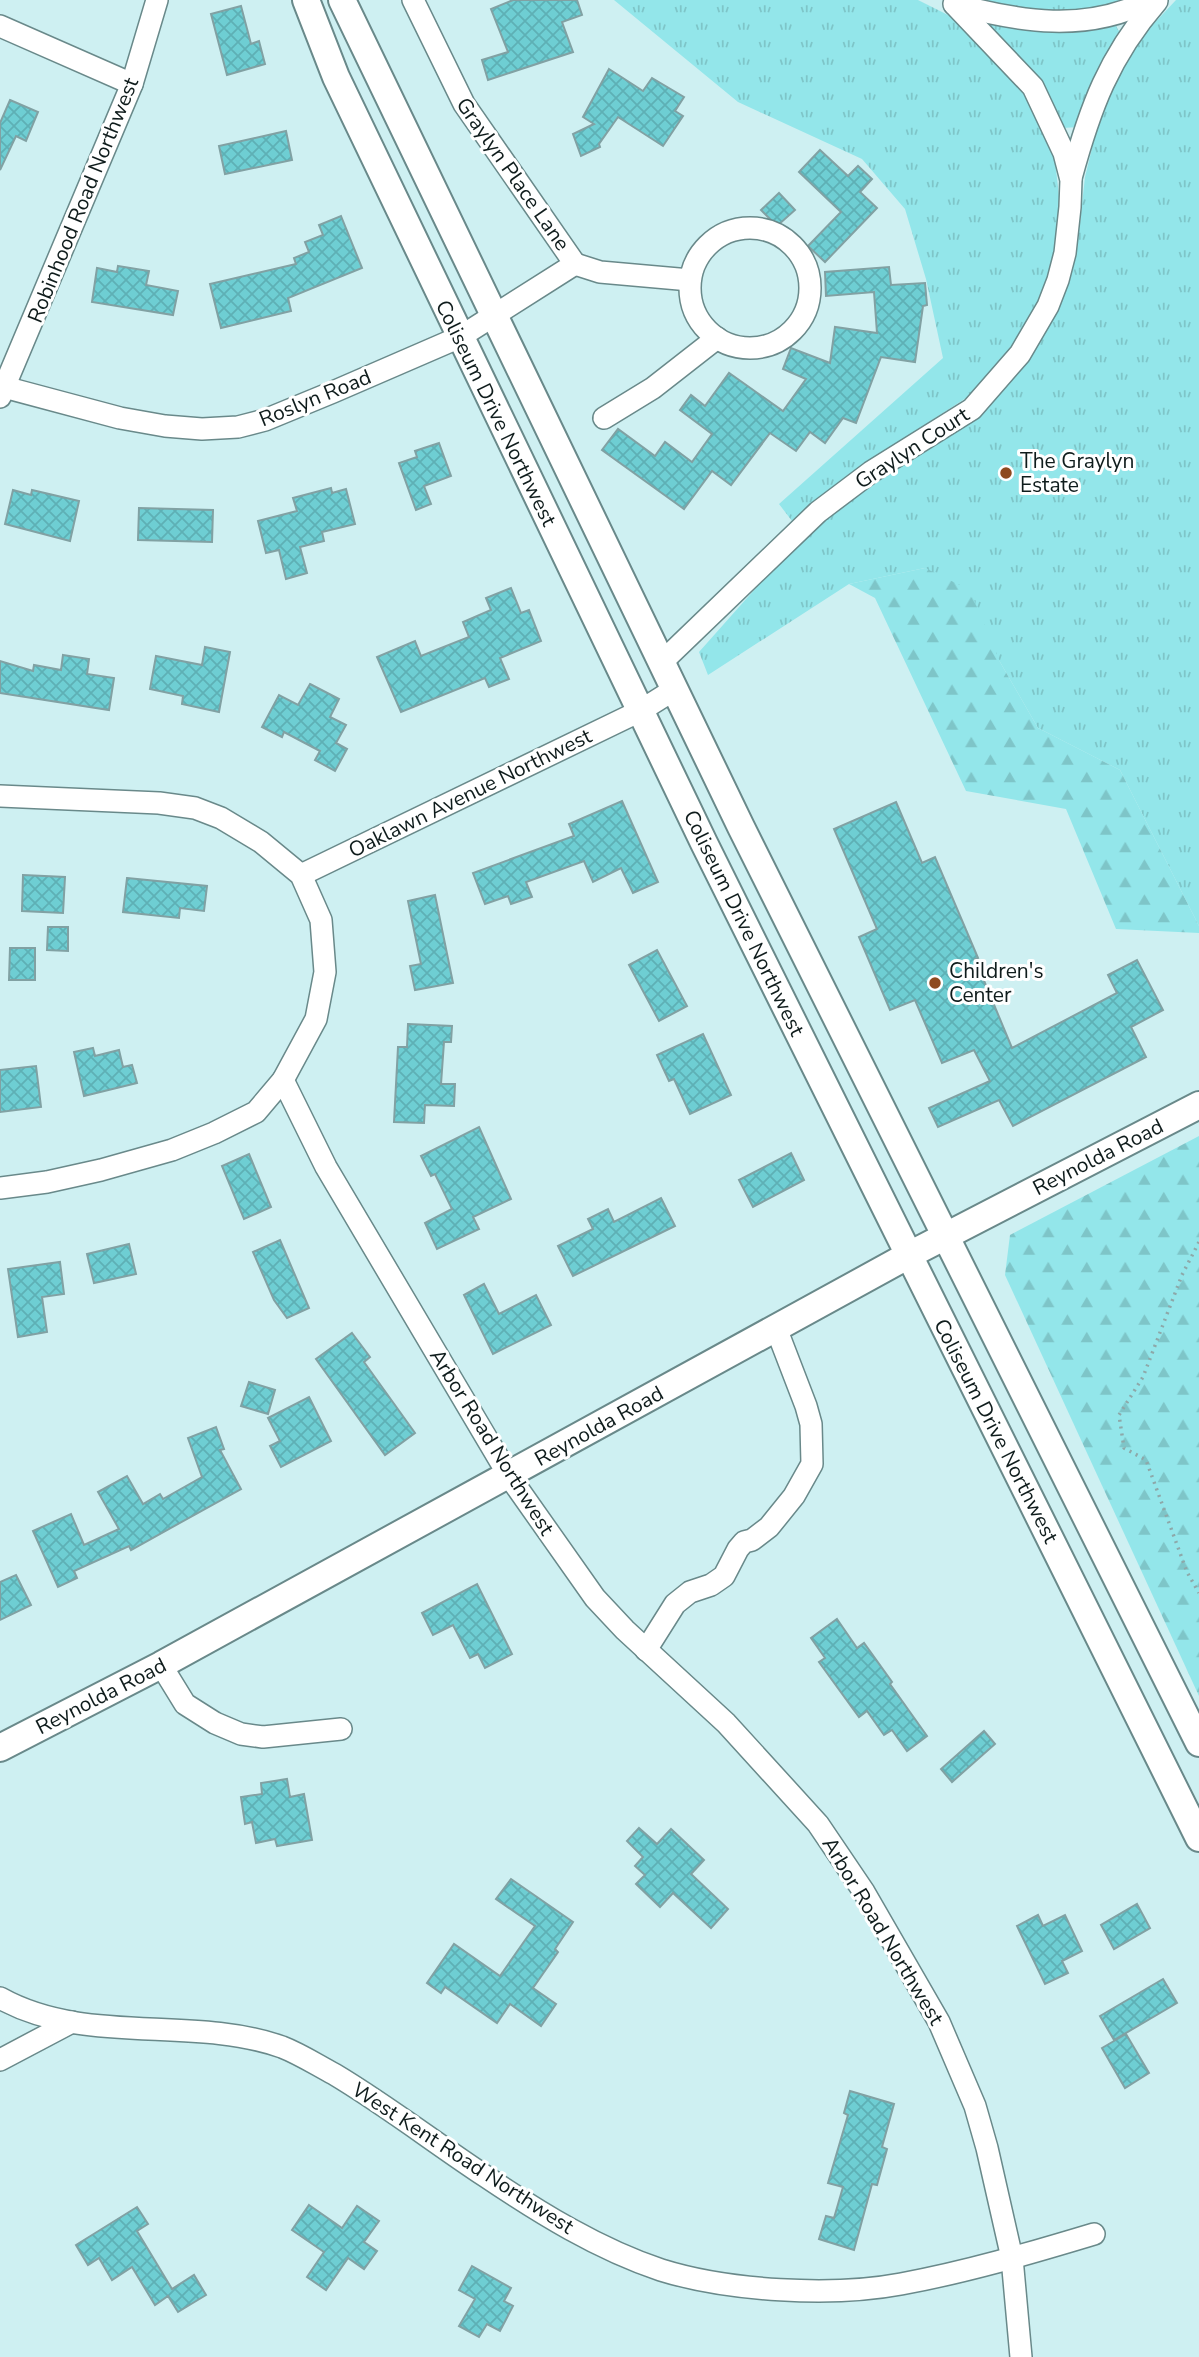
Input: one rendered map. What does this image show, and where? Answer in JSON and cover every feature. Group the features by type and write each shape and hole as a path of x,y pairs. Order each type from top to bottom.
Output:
{"main road":[{"name":"Coliseum Drive Northwest","path":"306,0 335,77 640,711 1199,1838"},
{"name":"Coliseum Drive Northwest","path":"342,0 741,827 1199,1743"},
{"name":"Reynolda Road","path":"0,1748 161,1665 909,1255 1199,1105"}],"street":[{"name":"Robinhood Road Northwest","path":"2,390 132,84 157,0"},
{"name":"Graylyn Place Lane","path":"412,0 464,104 575,264 495,313"},
{"name":"Graylyn Court","path":"949,2 1026,20 1054,22 1105,17 1127,11 1150,0"},
{"name":"Graylyn Court","path":"662,662 818,512 871,472 972,409 1020,354 1048,306 1058,280 1065,253 1071,180 1085,127 1109,68 1140,21 1158,0"},
{"name":"Graylyn Court","path":"949,2 1033,86 1064,153 1071,180"},
{"path":"0,26 132,84"},
{"path":"744,227 770,231 782,237 801,256 807,268 809,295 800,320 792,331 781,339 755,348 742,348 717,338 698,319 692,307 690,280 694,265 707,244 730,230 744,227"},
{"path":"575,264 600,272 690,280"},
{"name":"Roslyn Road","path":"2,390 154,424 202,429 238,427 265,420 334,393 460,337 495,313"},
{"path":"604,418 653,388 717,338"},
{"name":"Oaklawn Avenue Northwest","path":"301,875 640,711 675,689"},
{"path":"0,796 159,803 195,808 221,818 261,842 301,875 321,920 325,972 316,1019 283,1080 256,1112 183,1146 101,1170 47,1182 0,1188"},
{"name":"Arbor Road Northwest","path":"283,1080 326,1167 509,1476 595,1598 646,1650 726,1723 818,1824 864,1892 939,2022 975,2106 988,2148 1012,2258 1021,2357"},
{"path":"646,1650 675,1604 690,1592 711,1585 724,1576 744,1542 752,1540 769,1527 794,1496 812,1464 811,1424 776,1328"},
{"path":"161,1665 185,1704 215,1723 241,1734 263,1737 341,1730"},
{"name":"West Kent Road Northwest","path":"0,1997 29,2011 72,2022 108,2027 183,2029 256,2040 283,2047 355,2086 527,2204 586,2238 662,2270 698,2279 756,2287 808,2290 900,2284 1012,2258 1094,2234"},
{"path":"0,2060 72,2022"}],"path":[{"path":"1199,1242 1182,1275 1143,1377 1119,1415 1124,1448 1146,1460 1187,1572 1199,1593"}],"green space":[{"path":"614,0 918,0 962,22 1026,91 1054,152 1060,205 1055,250 1049,278 1039,302 1013,348 990,376 966,398 869,461 792,521 779,504 943,358 926,279 905,209 862,159 738,102"},
{"path":"969,0 1128,0 1062,14"},
{"path":"1176,0 1199,0 1199,926 1120,770 1038,728 1000,662 925,568 849,584 708,675 699,652 763,580 825,517 876,480 936,444 987,408 1064,293 1077,250 1085,177 1107,99 1126,62 1146,32"},
{"path":"1115,23 1123,33 1078,127 1063,128 1034,74 1015,53 989,33 991,24 1055,32"},
{"path":"925,568 970,590 1000,662 1038,728 1120,770 1199,926 1199,933 1116,929 1066,809 966,791 875,598 849,584"},
{"path":"1199,1136 1199,1696 1005,1275 1010,1235"}],"building":[{"path":"513,0 577,0 582,15 562,22 573,52 488,80 482,60 508,52 491,9"},
{"path":"241,6 251,44 259,41 265,64 227,75 211,14"},
{"path":"609,69 643,91 652,78 684,97 675,111 683,116 663,146 618,117 599,144 600,147 581,156 573,134 594,124 583,117"},
{"path":"10,100 38,112 26,141 16,136 0,170 0,123"},
{"path":"286,131 292,160 225,174 219,146"},
{"path":"820,150 848,176 858,166 872,179 860,192 877,208 825,262 808,246 841,212 799,172"},
{"path":"779,193 795,210 777,226 761,210"},
{"path":"341,216 362,268 288,298 291,311 221,328 210,284 296,264 294,258 309,252 305,242 323,235 319,225"},
{"path":"118,266 149,271 146,285 178,291 173,315 92,302 97,268 117,272"},
{"path":"889,267 891,285 925,283 927,305 923,306 915,362 881,357 856,423 843,418 825,443 810,432 796,451 770,433 731,485 712,471 684,509 602,450 618,429 655,456 665,442 692,462 712,434 680,410 691,395 705,406 729,373 783,411 806,379 783,369 791,348 830,363 835,327 877,333 874,292 826,296 825,272"},
{"path":"439,443 451,476 424,486 431,504 416,510 399,463 417,457 415,451"},
{"path":"331,488 332,493 346,489 355,524 322,532 324,541 300,547 307,573 286,579 279,550 266,553 258,521 297,511 293,498"},
{"path":"13,490 31,495 32,490 79,501 70,541 5,524"},
{"path":"139,508 213,510 212,542 138,540"},
{"path":"511,588 521,613 529,610 541,641 500,658 509,679 489,687 485,678 401,712 377,657 415,641 421,656 469,637 463,622 491,610 486,598"},
{"path":"205,647 230,652 219,712 182,704 183,696 150,689 156,656 202,665"},
{"path":"63,655 89,659 87,674 114,678 109,710 0,693 0,661 33,671 34,665 61,670"},
{"path":"310,684 339,699 330,717 346,725 336,743 347,749 335,771 315,760 320,751 284,732 282,737 262,727 279,695 298,705"},
{"path":"622,801 658,882 633,893 621,868 593,882 584,861 526,882 532,897 511,904 508,896 485,904 473,873 574,836 569,824"},
{"name":"Children's Center","path":"896,802 922,863 935,857 978,958 975,959 1012,1048 1117,993 1108,975 1137,960 1163,1010 1131,1027 1146,1057 1013,1126 999,1100 938,1127 929,1108 990,1081 974,1050 942,1063 915,1000 890,1010 859,937 877,929 834,829"},
{"path":"23,875 65,877 63,913 22,911"},
{"path":"127,878 207,886 204,911 180,908 179,918 123,912"},
{"path":"435,895 453,983 415,990 410,966 421,964 408,901"},
{"path":"48,927 68,927 68,951 47,950"},
{"path":"10,948 35,948 35,980 9,980"},
{"path":"657,950 687,1006 659,1021 629,965"},
{"path":"408,1024 452,1026 451,1042 444,1042 441,1084 455,1084 454,1106 425,1105 424,1123 394,1122 398,1047 407,1047"},
{"path":"703,1034 731,1095 690,1114 674,1079 669,1081 657,1055"},
{"path":"93,1048 95,1056 119,1050 123,1067 132,1065 137,1083 84,1096 74,1052"},
{"path":"36,1066 41,1107 0,1112 0,1070"},
{"path":"479,1127 511,1199 473,1217 479,1229 437,1249 425,1223 452,1209 435,1174 431,1176 421,1156"},
{"path":"791,1153 804,1180 753,1207 739,1180"},
{"path":"249,1154 271,1207 244,1219 222,1166"},
{"path":"661,1198 675,1226 573,1276 558,1246 593,1229 588,1219 608,1209 614,1222"},
{"path":"280,1240 309,1308 287,1318 274,1300 253,1252"},
{"path":"129,1244 136,1274 94,1283 87,1254"},
{"path":"60,1262 64,1294 42,1297 47,1332 18,1337 8,1269"},
{"path":"484,1284 499,1314 536,1295 551,1325 493,1354 464,1295"},
{"path":"352,1333 370,1357 364,1362 415,1433 385,1455 316,1359"},
{"path":"249,1382 275,1390 268,1414 241,1406"},
{"path":"309,1397 331,1441 281,1467 270,1446 280,1441 268,1418"},
{"path":"216,1427 224,1449 220,1450 241,1489 131,1550 129,1546 74,1571 77,1578 58,1587 33,1531 71,1514 84,1545 119,1529 98,1492 127,1476 143,1504 160,1494 163,1499 202,1477 188,1438"},
{"path":"16,1575 31,1605 0,1620 0,1582"},
{"path":"477,1584 512,1654 485,1668 478,1654 470,1658 453,1625 433,1635 422,1613"},
{"path":"837,1619 857,1648 864,1643 927,1736 907,1751 892,1730 884,1735 867,1711 859,1717 819,1662 825,1658 811,1638"},
{"path":"984,1731 995,1744 952,1782 941,1769"},
{"path":"287,1779 290,1797 304,1794 312,1840 277,1846 275,1839 256,1843 252,1822 245,1824 241,1797 262,1794 261,1783"},
{"path":"639,1828 657,1844 671,1829 704,1860 691,1874 728,1909 711,1928 673,1893 660,1907 636,1884 645,1875 635,1866 643,1857 627,1841"},
{"path":"511,1879 573,1922 555,1949 558,1952 533,1988 556,2004 541,2026 510,2004 497,2023 445,1987 441,1993 427,1983 454,1944 500,1976 535,1926 496,1899"},
{"path":"1137,1904 1150,1928 1114,1949 1101,1925"},
{"path":"1038,1915 1043,1926 1065,1915 1082,1951 1062,1961 1068,1973 1045,1984 1017,1926"},
{"path":"1163,1979 1177,2003 1114,2040 1100,2016"},
{"path":"1126,2034 1149,2073 1125,2088 1102,2048"},
{"path":"850,2091 894,2104 882,2147 887,2149 877,2185 872,2184 854,2250 819,2239 826,2216 834,2218 843,2187 828,2183 848,2115 844,2113"},
{"path":"309,2205 342,2228 357,2206 379,2221 364,2242 377,2251 364,2269 348,2258 326,2290 307,2277 324,2252 292,2230"},
{"path":"137,2207 148,2224 137,2231 172,2289 194,2275 206,2295 178,2312 168,2296 155,2305 132,2267 112,2280 99,2258 88,2265 76,2245"},
{"path":"472,2266 511,2288 504,2301 513,2306 500,2331 487,2324 479,2337 459,2326 475,2299 459,2290"}],"place":[{"name":"The Graylyn Estate","path":"1006,473"},
{"name":"Children's Center","path":"935,983"}]}
